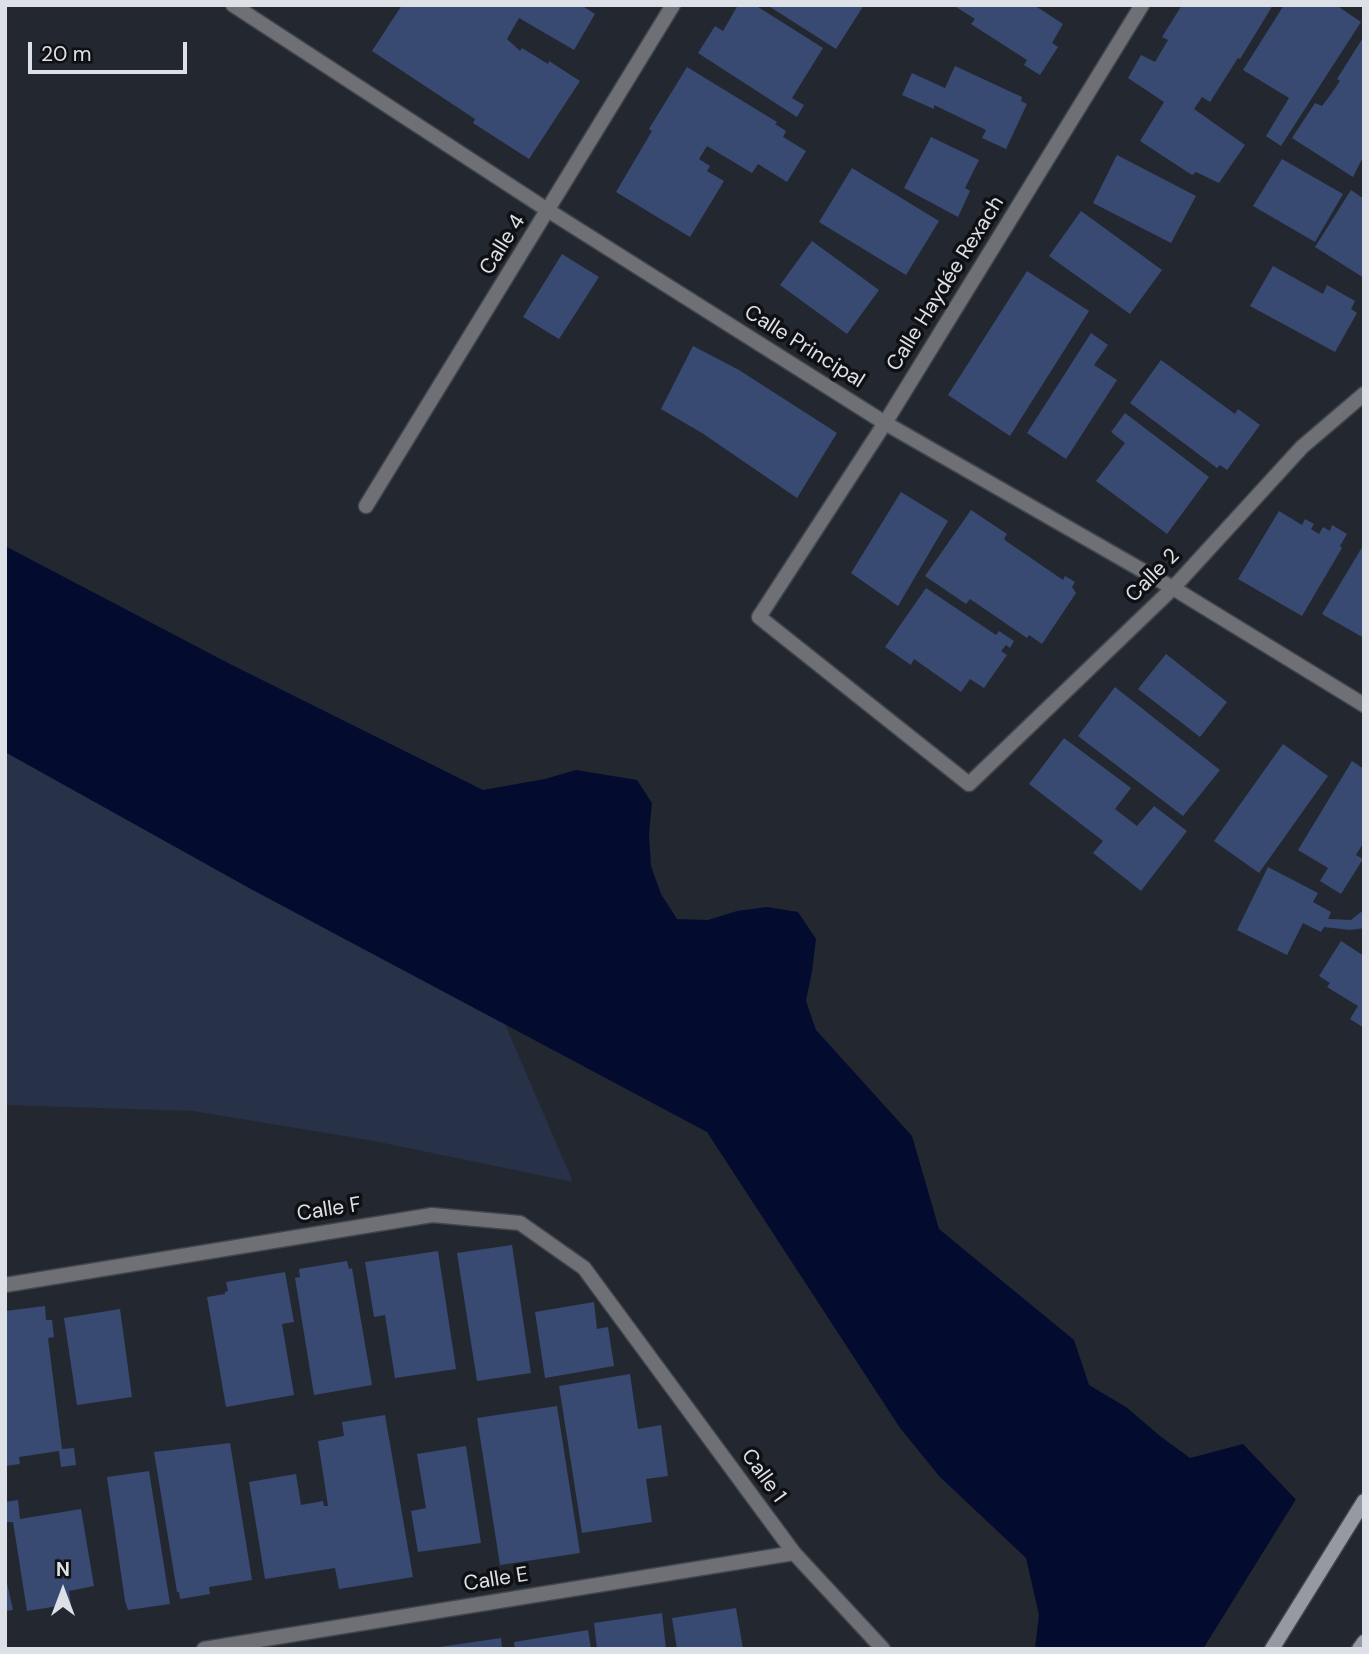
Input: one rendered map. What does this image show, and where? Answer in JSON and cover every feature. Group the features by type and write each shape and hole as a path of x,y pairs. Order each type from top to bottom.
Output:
{"street":[{"name":"Calle Principal","path":"233,5 549,211 885,423 1173,587 1364,705"},
{"name":"Calle 4","path":"366,506 673,5"},
{"name":"Calle Haydée Rexach","path":"969,784 759,617 885,423 1142,5"},
{"name":"Calle 2","path":"969,784 1173,587 1302,447 1364,394"},
{"name":"Calle F","path":"5,1285 432,1215 520,1223 584,1268 621,1320"},
{"name":"Calle 1","path":"621,1320 794,1553 883,1649"},
{"path":"1272,1649 1364,1501"},
{"name":"Calle E","path":"204,1649 794,1553"},
{"path":"1359,1649 1364,1642"}],"shaded area":[{"path":"5,546 230,664 483,790 545,779 576,770 637,780 652,803 649,834 651,866 661,894 677,919 708,920 737,911 767,907 798,912 816,939 806,1001 816,1030 912,1136 939,1229 1074,1340 1089,1385 1126,1407 1190,1458 1243,1444 1364,1571 1364,1649 1035,1649 1039,1615 1026,1558 940,1477 900,1428 707,1132 249,888 5,752"},
{"path":"5,752 309,920 505,1024 573,1182 369,1140 193,1111 5,1105"}],"pier":[{"path":"1298,1496 1364,1566 1364,1649 1203,1649"}],"building":[{"path":"402,5 581,5 595,14 574,50 519,18 507,39 520,51 522,48 548,64 549,61 580,81 529,159 473,123 475,119 372,51"},
{"path":"738,5 755,5 823,48 792,98 804,105 797,117 698,53 715,26 723,31"},
{"path":"767,5 864,5 836,49"},
{"path":"953,5 1034,5 1063,24 1052,43 1058,47 1040,75 1024,65 1027,60 971,24 975,19"},
{"path":"1182,5 1273,5 1210,102 1202,97 1194,109 1245,145 1219,183 1196,172 1192,175 1140,141 1164,102 1128,78 1141,55 1155,62 1168,40 1162,37"},
{"path":"1284,5 1336,5 1361,22 1281,146 1266,136 1289,98 1243,70"},
{"path":"1364,36 1364,155 1353,177 1292,138 1315,103 1322,106 1331,94 1340,81 1337,79"},
{"path":"955,66 1022,97 1021,101 1027,104 1006,149 982,138 986,130 934,105 934,109 902,95 912,73 945,88"},
{"path":"687,67 777,122 775,124 786,131 783,137 806,151 787,182 758,164 752,173 707,146 699,159 710,166 707,171 724,181 690,237 616,192 652,131 649,129"},
{"path":"931,137 979,160 965,188 970,191 958,217 904,188"},
{"path":"1117,155 1196,196 1171,243 1093,203"},
{"path":"1282,159 1343,194 1315,242 1253,206"},
{"path":"852,168 939,221 906,275 819,222"},
{"path":"1351,190 1364,199 1364,278 1315,247"},
{"path":"1081,211 1162,270 1130,314 1049,256"},
{"path":"812,241 879,290 847,334 780,285"},
{"path":"562,254 599,277 559,339 523,317"},
{"path":"1273,266 1323,294 1327,285 1355,301 1351,309 1357,313 1335,352 1250,306"},
{"path":"1027,271 1089,311 1010,436 948,395"},
{"path":"1091,333 1108,345 1094,365 1117,380 1066,459 1027,433"},
{"path":"693,346 739,370 837,433 797,498 702,433 661,409"},
{"path":"1161,360 1235,414 1238,409 1260,425 1227,470 1220,465 1217,468 1130,403"},
{"path":"1125,413 1209,477 1167,534 1096,481 1125,443 1111,432"},
{"path":"901,492 948,521 898,606 851,573"},
{"path":"971,510 1007,534 1004,539 1006,541 1063,580 1065,576 1075,582 1072,587 1076,593 1042,644 1029,635 1027,638 970,599 966,604 925,576"},
{"path":"1279,511 1302,525 1305,519 1314,524 1311,529 1319,534 1323,527 1330,531 1332,525 1347,534 1340,546 1342,548 1302,616 1238,579"},
{"path":"1364,544 1364,638 1322,614"},
{"path":"926,588 996,635 999,631 1014,641 1010,648 1006,645 1001,651 1007,655 984,688 970,679 961,692 914,659 911,665 885,647"},
{"path":"1166,654 1227,702 1200,737 1138,689"},
{"path":"1115,687 1220,770 1183,816 1078,736"},
{"path":"1064,738 1131,788 1115,809 1137,826 1154,806 1187,831 1141,891 1093,853 1103,841 1029,784"},
{"path":"1283,744 1328,776 1259,873 1214,841"},
{"path":"1352,761 1364,769 1364,846 1362,845 1356,855 1363,859 1341,894 1320,881 1328,868 1298,850"},
{"path":"1268,867 1318,893 1313,902 1331,912 1328,919 1351,920 1361,912 1364,913 1364,928 1350,930 1324,927 1321,932 1303,923 1287,955 1237,930"},
{"path":"1341,941 1364,956 1364,1028 1350,1019 1358,1006 1327,987 1330,983 1319,976"},
{"path":"512,1245 531,1373 477,1381 457,1253"},
{"path":"438,1251 456,1369 395,1378 385,1315 374,1317 365,1262"},
{"path":"347,1261 349,1269 352,1268 372,1385 314,1395 295,1278 300,1277 299,1269"},
{"path":"285,1272 294,1322 282,1324 294,1395 226,1407 207,1297 225,1294 228,1291 226,1282"},
{"path":"594,1302 597,1329 608,1327 614,1366 545,1378 535,1312"},
{"path":"45,1306 46,1320 52,1320 54,1337 48,1338 62,1449 74,1448 76,1465 61,1467 59,1451 19,1457 20,1464 5,1466 5,1311"},
{"path":"120,1309 132,1397 77,1405 64,1318"},
{"path":"630,1374 638,1429 661,1425 668,1476 646,1479 652,1522 582,1533 559,1386"},
{"path":"557,1406 580,1553 500,1565 477,1418"},
{"path":"385,1415 413,1577 339,1589 335,1568 265,1579 249,1482 296,1474 301,1505 323,1501 324,1506 328,1506 318,1441 344,1436 342,1422"},
{"path":"230,1443 252,1580 209,1587 210,1594 180,1599 154,1452"},
{"path":"466,1446 481,1543 418,1552 411,1511 426,1508 417,1454"},
{"path":"149,1471 170,1604 128,1610 107,1477"},
{"path":"18,1500 20,1519 81,1509 94,1586 69,1591 71,1604 27,1611 13,1522 5,1522 5,1502"},
{"path":"5,1574 13,1610 5,1611"},
{"path":"736,1608 743,1649 677,1649 672,1618"},
{"path":"662,1613 666,1649 597,1649 594,1623"},
{"path":"588,1630 591,1649 515,1649 514,1642"},
{"path":"501,1638 502,1649 439,1649 439,1647"}]}
